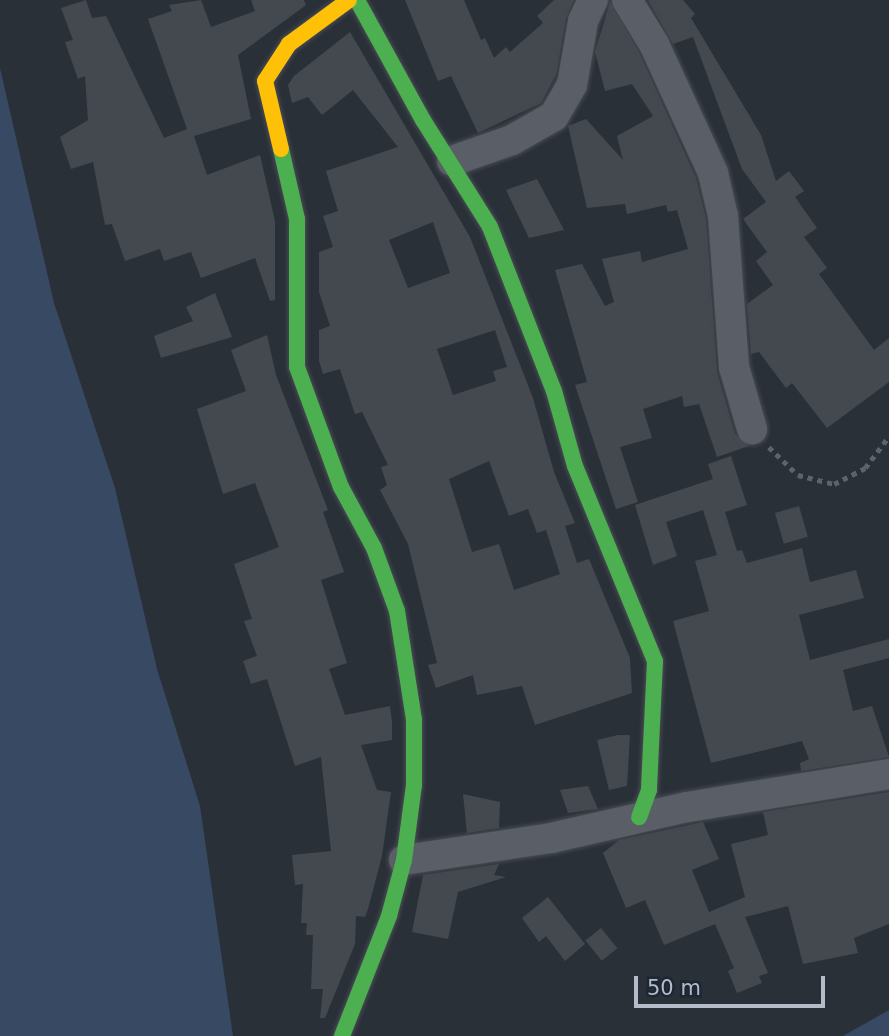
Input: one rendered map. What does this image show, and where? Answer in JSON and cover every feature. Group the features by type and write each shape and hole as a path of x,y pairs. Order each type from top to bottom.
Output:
{"street":[{"path":"342,1036 389,916 404,860 414,785 409,674 397,611 374,548 341,487 297,367 295,196 265,95 265,81 280,54 349,0"},
{"path":"357,0 423,120 452,161 490,227 554,391 575,466 655,661 649,790 639,817"},
{"path":"452,161 512,140 554,116 572,85 583,21 593,0"},
{"path":"626,0 654,44 713,173 723,216 734,367 752,429"},
{"path":"404,860 563,836 639,817 889,774"}],"path":[{"path":"752,429 798,475 834,484 864,468 889,436"}],"water":[{"path":"0,68 54,303 115,488 157,669 200,806 233,1036 0,1036"},
{"path":"889,1010 889,1036 843,1036"}],"building":[{"path":"86,0 92,18 106,16 164,138 187,129 148,19 172,11 169,5 201,0 211,27 255,11 251,0 304,0 306,5 238,55 251,119 194,136 207,175 260,155 275,221 275,300 270,301 255,258 201,278 191,252 164,261 160,249 125,261 112,224 105,225 93,162 71,169 60,137 88,120 85,76 78,79 65,42 73,40 61,8"},
{"path":"405,0 464,0 481,40 485,38 494,58 506,47 510,52 543,23 537,16 554,0 574,0 566,18 556,75 541,103 478,133 451,76 438,81"},
{"path":"648,0 683,0 695,14 691,18 761,135 776,181 789,171 804,191 795,197 817,228 804,237 827,268 819,274 874,350 889,338 889,382 827,428 792,383 786,388 759,352 751,354 747,304 773,285 756,261 767,252 743,219 766,202 742,169 693,37 673,44"},
{"path":"610,2 639,52 696,178 706,219 717,372 735,434 749,446 717,457 699,404 684,407 682,396 643,409 652,438 620,447 638,502 616,509 575,385 587,382 555,270 582,264 605,306 614,302 602,259 640,251 642,262 688,249 677,210 668,212 666,205 627,214 625,204 587,208 568,126 586,119 623,160 617,136 653,116 632,84 605,91 595,52"},
{"path":"350,32 470,237 533,398 554,472 575,523 565,526 577,563 589,559 630,658 632,693 535,725 522,686 477,695 473,675 436,688 428,665 437,663 408,544 380,490 387,485 381,467 388,465 362,412 355,414 340,369 323,374 319,361 319,330 330,326 319,292 319,252 333,247 323,216 338,211 326,171 398,147 353,90 322,115 308,97 292,103 288,85 294,76","holes":["433,222 450,273 408,288 389,240","495,330 507,367 493,371 496,381 453,395 437,349","489,461 509,516 528,509 537,533 546,530 560,574 514,590 499,544 472,552 449,479"]},
{"path":"537,179 564,230 529,238 506,190"},
{"path":"215,293 232,337 161,358 154,336 193,321 186,307"},
{"path":"267,335 276,375 328,510 323,512 344,572 321,580 347,663 329,669 345,715 390,706 392,722 392,740 361,745 377,790 391,792 382,856 368,909 365,917 356,916 355,944 325,1018 320,1018 323,989 311,989 313,935 306,935 307,923 301,923 303,884 295,885 292,855 331,851 321,757 295,766 267,679 251,684 243,661 257,656 244,621 252,619 234,564 279,547 255,483 223,494 197,409 246,391 231,350"},
{"path":"731,456 747,505 725,512 737,551 742,550 747,563 802,548 810,582 856,570 864,598 799,615 810,660 889,639 889,658 843,670 853,711 872,706 889,757 801,771 800,763 809,759 802,741 711,763 673,621 709,611 695,561 717,555 703,510 666,522 677,556 653,565 635,505 713,479 708,464"},
{"path":"799,506 808,537 784,544 775,513"},
{"path":"630,735 627,786 609,790 597,740"},
{"path":"588,786 598,809 568,813 560,790"},
{"path":"889,792 889,924 854,938 858,953 803,964 788,906 745,917 768,973 759,976 762,983 737,993 728,971 734,968 715,924 664,945 645,900 626,908 603,853 619,840 703,822 719,859 692,870 709,912 745,897 731,844 768,835 763,812"},
{"path":"463,794 500,802 499,828 467,833"},
{"path":"499,864 494,875 506,877 458,892 448,939 412,932 423,875"},
{"path":"548,897 585,944 565,961 546,936 539,942 522,918"},
{"path":"601,928 617,948 602,961 585,941"}],"traffic: fast":[{"path":"357,0 423,120 490,227 554,391 575,466 655,661 649,790 639,817"},
{"path":"281,149 297,219 297,367 341,487 374,548 397,611 414,720 414,785 404,860 389,916 342,1036"}],"traffic: slow":[{"path":"281,149 265,81 289,44 349,0"}]}
